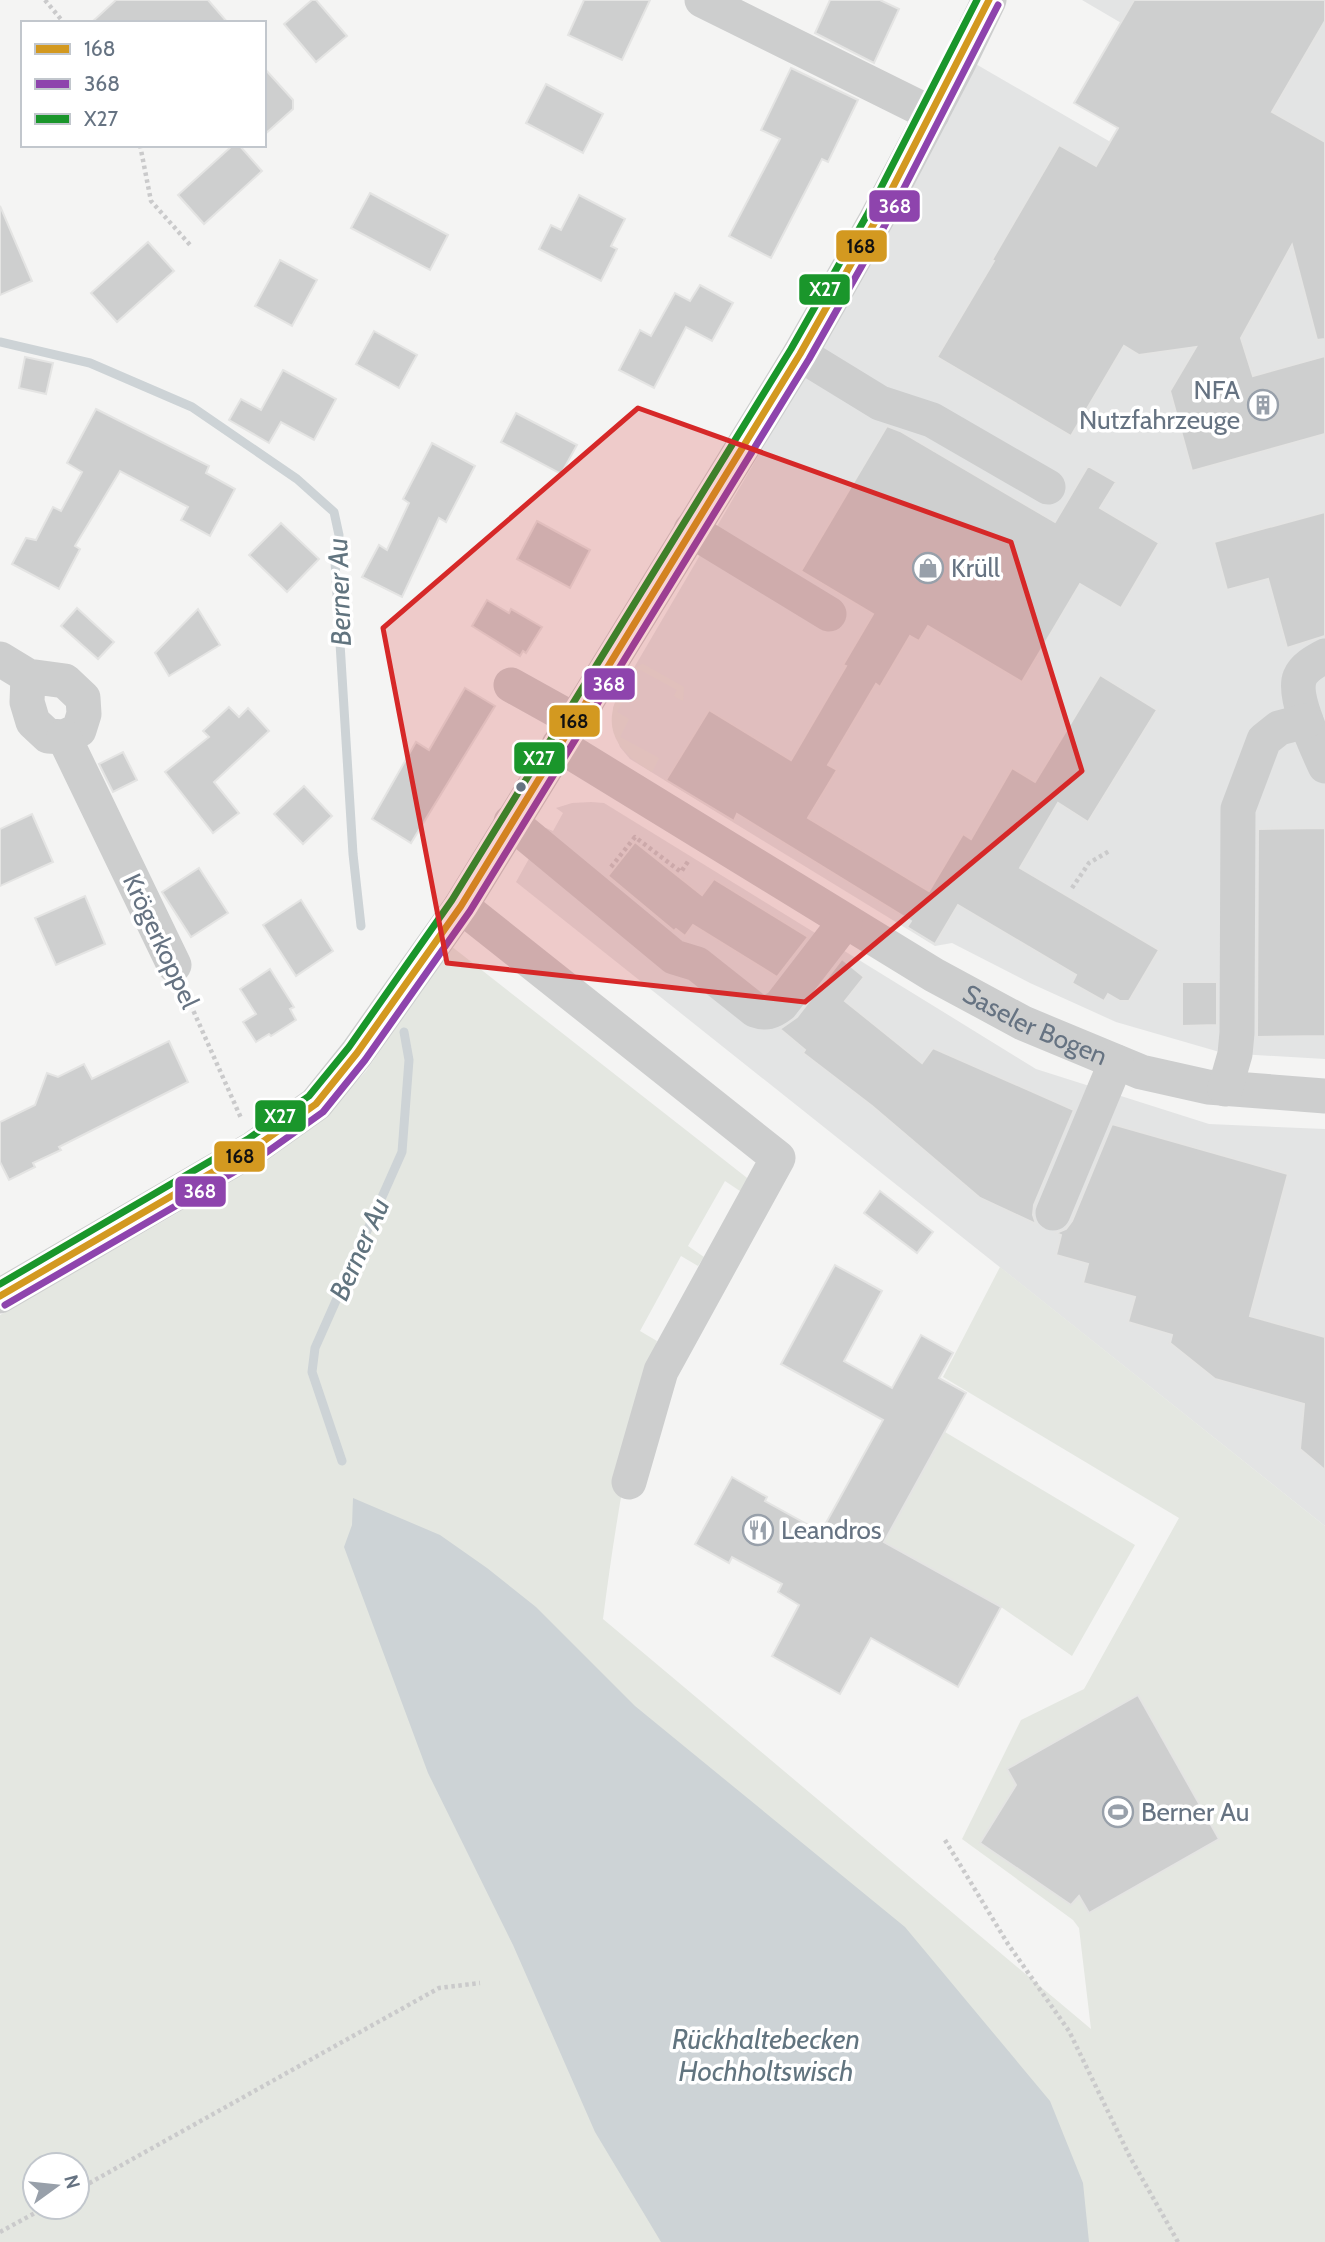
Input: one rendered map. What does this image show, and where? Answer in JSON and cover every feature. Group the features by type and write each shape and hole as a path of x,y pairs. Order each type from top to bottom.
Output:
{"street":[{"path":"702,0 932,114"},
{"path":"0,1296 254,1148 316,1104 358,1053 461,906 835,296 989,0"},
{"path":"800,354 880,403 932,420 1048,487"},
{"path":"691,530 829,614"},
{"path":"1325,656 1308,667 1300,678 1299,689 1306,721 1325,766"},
{"path":"14,667 65,681 83,698 84,714 79,730 64,737 48,736 33,722 14,667"},
{"name":"Saseler Bogen","path":"511,685 567,733 705,836 933,975 1023,1023 1141,1072 1208,1087 1325,1096"},
{"path":"1225,1089 1235,1054 1237,1033 1238,809 1264,740 1279,727 1306,721"},
{"name":"Krögerkoppel","path":"64,737 174,965"},
{"path":"511,822 674,957 697,964 755,1010 763,1013 774,1011 781,1005 845,922"},
{"path":"461,906 778,1158 661,1371 629,1482"},
{"path":"1053,1213 1116,1062"}],"path":[{"path":"45,0 62,21"},
{"path":"140,147 151,201 191,246"},
{"path":"592,889 635,837 681,872 705,836"},
{"path":"1072,888 1089,863 1111,850"},
{"name":"Krögerkoppel","path":"174,965 254,1148"},
{"path":"945,1840 1008,1944 1069,2031 1130,2157 1178,2242"},
{"path":"91,2182 439,1988 480,1983"},
{"path":"0,2232 21,2221"}],"highlighted area":[{"path":"638,408 1011,542 1082,771 805,1002 447,963 383,628"}],"shaded area":[{"path":"1082,0 1325,0 1325,1059 1223,1053 1116,1022 1030,983 952,943 935,946 630,759 620,747 614,731 613,708 618,695 872,262 974,63 1235,214 1288,121"},
{"path":"643,664 684,687 683,701 674,696 677,690 639,669 617,712 629,719 620,737 659,758 652,772 628,755 614,735 612,724 616,699 634,669"},
{"path":"572,803 604,803 1036,1069 1209,1124 1325,1129 1325,1526 516,882 546,828 553,831 563,813 556,808"},
{"path":"451,946 751,1181 743,1193 725,1181 688,1246 704,1257 698,1266 681,1256 640,1331 657,1341 624,1479 603,1619 1091,2029 1079,1928 1073,1920 962,1839 1021,1720 1084,1689 1179,1518 943,1377 1000,1267 1325,1526 1325,2242 0,2242 0,1315 176,1214 273,1150 314,1127 366,1071"},
{"path":"945,1432 1135,1545 1072,1656 1001,1607 884,1542"}],"water":[{"name":"Rückhaltebecken Hochholtswisch","path":"353,1498 440,1535 487,1568 536,1607 635,1706 905,1927 1050,2101 1083,2183 1089,2242 661,2242 595,2132 513,1945 428,1773 344,1547 352,1525"}],"building":[{"path":"116,0 208,0 226,21 93,21"},
{"path":"312,0 316,0 347,36 316,62 284,24"},
{"path":"584,0 650,0 622,60 568,35"},
{"path":"830,0 880,0 899,9 874,63 815,33"},
{"path":"1134,0 1325,0 1325,21 1272,112 1325,142 1325,339 1317,340 1292,245 1241,338 1253,376 1325,356 1325,434 1192,471 1170,391 1196,347 1139,355 1124,346 1071,436 937,357 1059,145 1096,166 1118,128 1074,103"},
{"path":"791,68 858,100 828,162 822,159 771,258 729,236 780,139 761,130"},
{"path":"266,70 293,100 293,109 266,133"},
{"path":"546,84 603,114 583,153 526,123"},
{"path":"231,147 241,147 262,171 204,224 178,195"},
{"path":"370,193 448,235 430,270 351,228"},
{"path":"579,195 625,219 611,246 617,249 601,281 539,249 551,225 561,230"},
{"path":"0,206 32,281 0,295"},
{"path":"148,242 174,271 117,322 91,293"},
{"path":"280,260 317,280 292,326 255,306"},
{"path":"700,285 733,303 712,341 686,327 654,388 619,370 640,330 651,336 675,293 690,301"},
{"path":"374,331 417,355 399,388 356,364"},
{"path":"25,357 53,363 46,394 19,388"},
{"path":"283,370 336,399 314,440 281,422 269,443 229,420 241,399 261,410"},
{"path":"96,409 209,466 206,473 235,489 210,536 181,520 188,507 120,471 75,546 80,549 59,589 12,564 26,538 36,540 53,507 61,511 82,472 67,463"},
{"path":"516,413 577,445 561,474 501,442"},
{"path":"887,426 900,431 1055,522 1088,466 1116,482 1100,508 1159,543 1121,608 1080,584 1022,682 928,626 919,641 910,636 880,687 876,684 828,765 837,770 808,818 929,891 963,834 971,839 1012,768 1035,782 1100,675 1157,710 1088,822 1058,803 1020,868 1159,950 1129,1001 1120,1001 1108,994 1104,1001 1072,983 1076,975 958,905 935,944 907,927 911,921 737,814 734,821 666,780 709,710 791,760 873,614 801,571"},
{"path":"432,443 475,466 446,522 439,518 402,597 362,577 379,545 387,550 409,503 403,499"},
{"path":"1325,512 1325,636 1287,648 1268,579 1227,590 1214,542"},
{"path":"537,521 590,550 570,588 517,559"},
{"path":"281,523 319,559 287,592 249,555"},
{"path":"487,600 509,613 511,609 542,627 526,653 523,651 520,656 472,626"},
{"path":"77,608 114,642 98,659 61,626"},
{"path":"198,609 220,645 169,676 155,653"},
{"path":"465,688 495,706 411,843 372,819 416,742 429,750"},
{"path":"229,707 239,717 248,708 269,731 214,782 239,813 213,833 165,772 209,737 203,731"},
{"path":"123,752 137,780 113,792 99,764"},
{"path":"304,786 332,816 303,844 274,814"},
{"path":"32,814 53,862 0,886 0,829"},
{"path":"1325,828 1325,1036 1257,1037 1258,829"},
{"path":"635,842 702,895 714,879 808,937 777,977 693,925 685,936 676,929 674,931 608,876"},
{"path":"199,868 228,913 191,937 162,892"},
{"path":"85,896 105,944 56,965 35,918"},
{"path":"301,900 333,951 296,976 263,925"},
{"path":"842,959 864,977 845,1001 922,1063 933,1048 1074,1110 1034,1205 1036,1224 980,1198 872,1106 803,1053 805,1050 780,1029 797,1017"},
{"path":"270,969 294,1007 290,1009 296,1020 256,1042 243,1022 256,1014 240,989"},
{"path":"1182,982 1217,982 1217,1025 1182,1026"},
{"path":"169,1041 188,1082 59,1147 61,1150 33,1163 35,1167 9,1180 0,1162 0,1122 35,1105 47,1073 58,1077 84,1064 92,1079"},
{"path":"1112,1124 1288,1174 1250,1316 1325,1337 1325,1470 1300,1449 1304,1404 1215,1379 1170,1343 1172,1335 1128,1322 1135,1297 1083,1283 1088,1264 1056,1255 1061,1235 1056,1233 1066,1229 1072,1221"},
{"path":"880,1191 933,1232 917,1253 864,1213"},
{"path":"835,1265 882,1291 844,1361 892,1388 921,1335 953,1353 939,1378 966,1393 884,1542 1001,1607 958,1687 871,1638 840,1694 772,1656 799,1605 778,1592 782,1584 732,1557 729,1563 695,1544 732,1477 767,1497 765,1501 821,1532 883,1420 781,1364"},
{"name":"Berner Au","path":"1138,1695 1219,1839 1089,1913 1079,1896 1071,1905 980,1843 1016,1785 1007,1769"}],"waterway":[{"name":"Berner Au","path":"0,342 90,363 192,407 297,479 334,512 339,535 335,562 353,854 361,926"},
{"name":"Berner Au","path":"342,1461 312,1372 315,1348 402,1152 409,1060 404,1032"}],"transit line":[{"name":"X27","path":"0,1284 248,1139 309,1096 349,1047 452,900 791,349 867,215 977,0"},
{"name":"168","path":"0,1296 254,1148 316,1104 357,1053 461,906 800,354 876,220 989,0"},
{"name":"368","path":"5,1305 260,1157 323,1112 365,1060 470,911 809,359 885,225 998,5"}],"place":[{"name":"NFA Nutzfahrzeuge","path":"1263,405"},
{"name":"Krüll","path":"928,568"},
{"name":"Leandros","path":"758,1530"},
{"name":"Berner Au","path":"1118,1812"}]}
